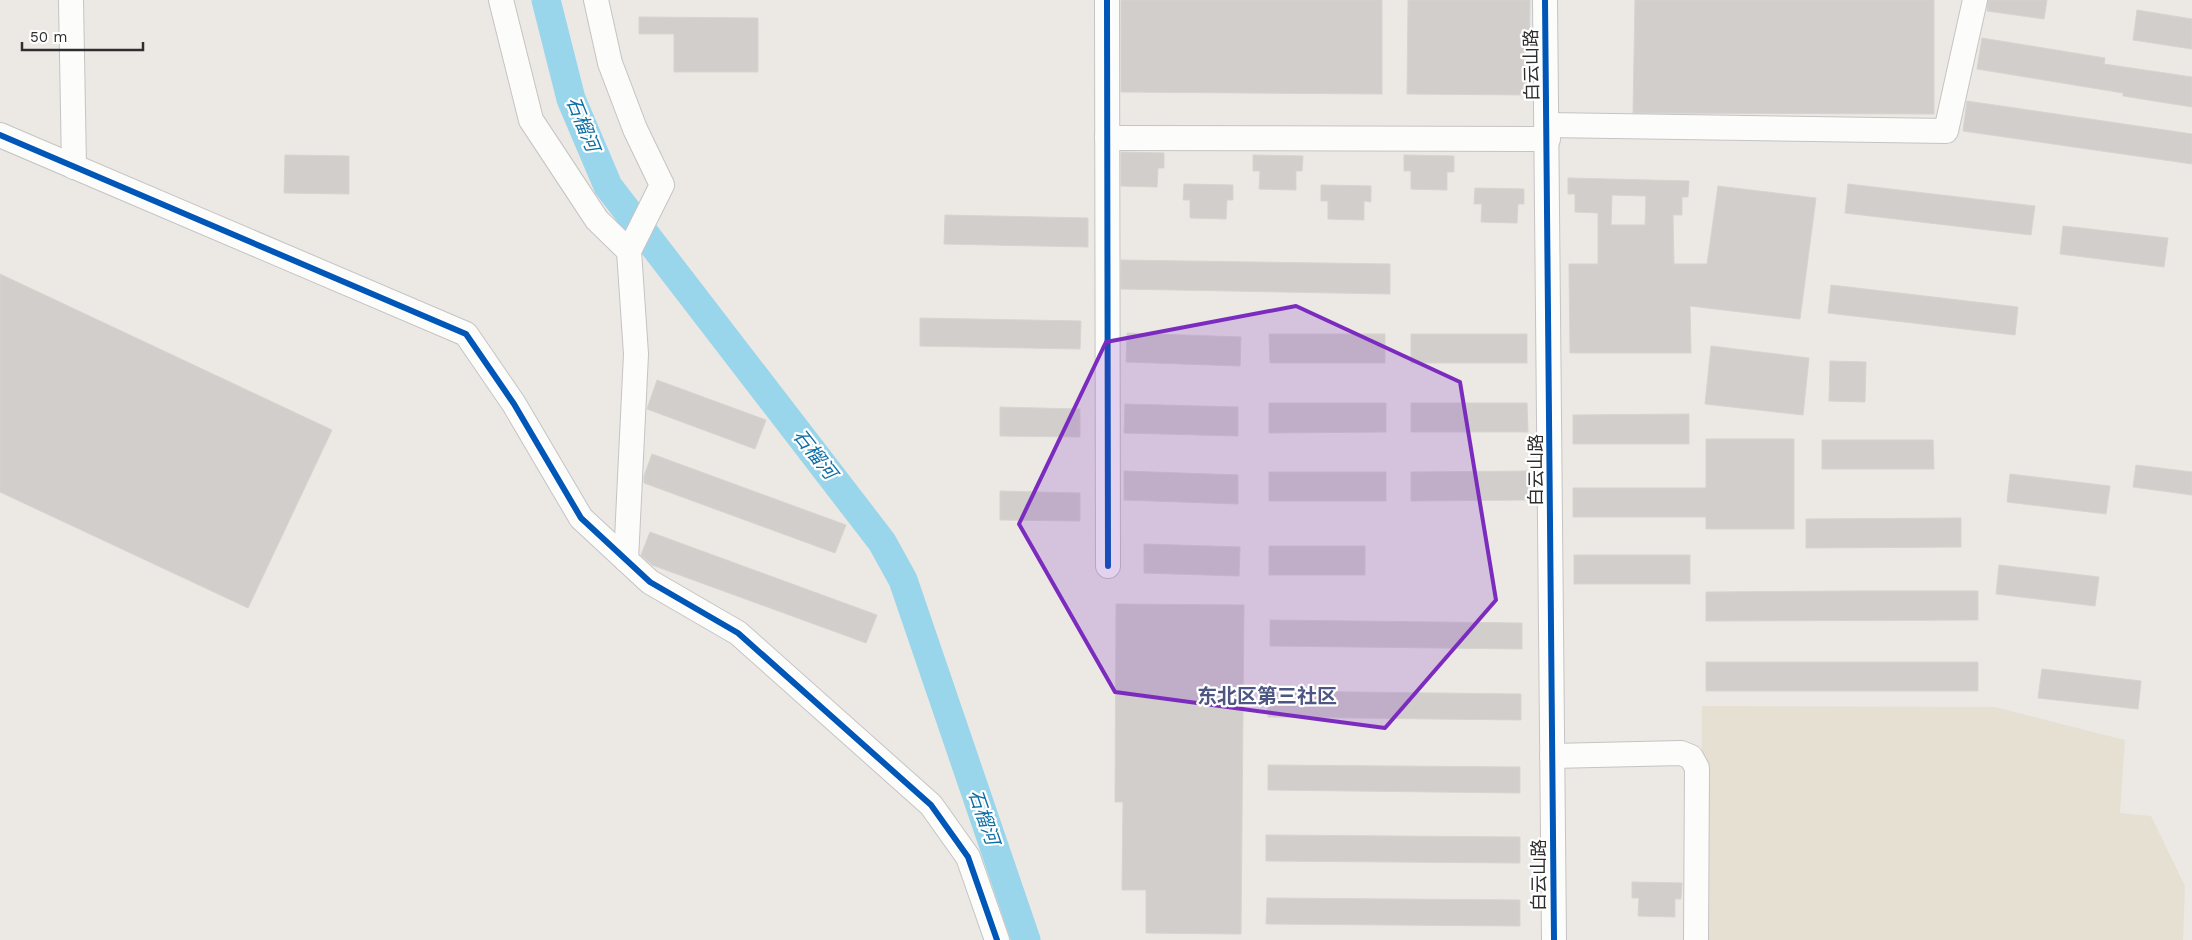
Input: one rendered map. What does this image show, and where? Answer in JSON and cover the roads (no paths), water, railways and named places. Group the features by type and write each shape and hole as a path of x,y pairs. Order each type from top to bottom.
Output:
{"street":[{"path":"71,0 74,167"},
{"path":"501,0 531,120 597,220 630,248"},
{"path":"596,0 610,63 635,129 662,185 630,248 636,354 626,560"},
{"path":"1107,0 1108,566"},
{"name":"白云山路","path":"1545,0 1548,132 1554,940"},
{"path":"1107,138 1548,132 1946,131 1975,0"},
{"path":"0,135 466,334 514,404 581,518 650,582 738,633 931,805 968,857 997,940"},
{"path":"1552,756 1681,754 1691,757 1697,768 1696,940"}],"waterway":[{"name":"石榴河","path":"546,0 571,99 608,186 882,542 903,580 1026,940"}],"district":[{"name":"东北区第三社区","path":"1267,696"}]}
